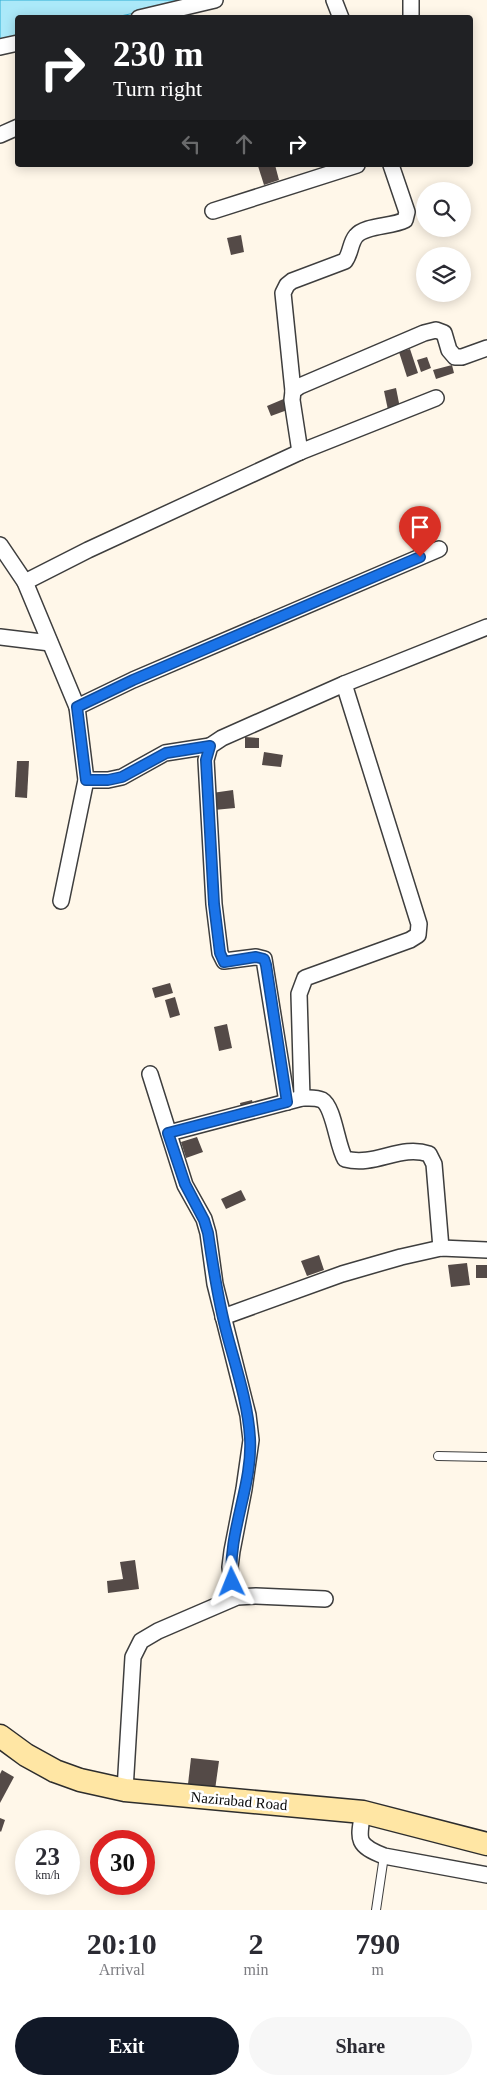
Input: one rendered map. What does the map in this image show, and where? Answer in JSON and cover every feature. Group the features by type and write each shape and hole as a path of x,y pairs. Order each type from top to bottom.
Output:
{"main road":[{"name":"Nazirabad Road","path":"0,1736 26,1755 55,1771 80,1780 125,1790 242,1803 487,1844"}],"street":[{"path":"152,15 215,0"},
{"path":"334,0 340,15"},
{"path":"410,0 411,15"},
{"path":"0,47 15,44"},
{"path":"0,135 15,128"},
{"path":"213,211 351,167"},
{"path":"300,452 292,400 293,391 283,293 287,285 292,281 345,261 350,254 353,241 363,231 405,220 407,212 392,167"},
{"path":"293,391 318,378 399,343 436,330 444,333 449,350 455,357 462,357 487,348"},
{"path":"25,582 88,550 300,452 436,398"},
{"path":"1,548 25,582 77,707 86,780 61,901"},
{"path":"77,707 133,680 438,549"},
{"path":"86,780 108,780 122,777 166,753 210,746 222,738 344,684 487,627"},
{"path":"0,638 50,643"},
{"path":"302,1098 299,994 305,978 410,940 418,935 420,924 344,684"},
{"path":"210,746 206,760 208,802 214,904 220,953 224,962 256,957 264,959 287,1102"},
{"path":"150,1074 185,1184 204,1220 208,1233 223,1317 248,1415 250,1440 244,1489 232,1551 232,1582 237,1597"},
{"path":"168,1133 302,1098 322,1100 328,1107 340,1150 346,1159 366,1162 405,1152 418,1151 429,1154 434,1164 441,1248"},
{"path":"223,1317 342,1274 401,1257 441,1248 487,1250"},
{"path":"125,1790 133,1657 140,1641 158,1631 237,1597 326,1599"},
{"path":"361,1824 362,1845 370,1851 384,1856 487,1875"}],"lane":[{"path":"438,1456 487,1457"},
{"path":"376,1910 384,1856"}],"water":[{"path":"0,0 195,0 125,15 15,15 15,40 0,43"}],"building":[{"path":"258,167 276,167 279,180 264,185"},
{"path":"241,235 244,252 231,255 227,238"},
{"path":"410,349 418,373 407,377 399,352"},
{"path":"427,357 431,368 421,372 417,360"},
{"path":"452,365 454,373 436,379 433,370"},
{"path":"396,388 400,408 388,410 384,391"},
{"path":"286,398 290,409 271,416 267,406"},
{"path":"245,737 259,738 259,748 245,748"},
{"path":"264,752 283,755 281,767 262,765"},
{"path":"17,761 29,761 27,798 15,797"},
{"path":"233,790 235,808 214,810 212,793"},
{"path":"170,983 173,993 155,998 152,988"},
{"path":"175,997 180,1015 170,1018 165,1000"},
{"path":"227,1024 232,1048 219,1051 214,1027"},
{"path":"252,1100 254,1109 242,1113 240,1103"},
{"path":"197,1137 203,1152 186,1158 181,1142"},
{"path":"241,1190 246,1200 226,1209 221,1199"},
{"path":"319,1255 324,1270 307,1276 301,1261"},
{"path":"467,1263 470,1285 451,1287 448,1265"},
{"path":"476,1265 487,1265 487,1278 476,1278"},
{"path":"135,1560 139,1589 108,1593 107,1581 123,1579 120,1562"},
{"path":"191,1758 219,1761 214,1797 187,1793"},
{"path":"2,1770 14,1777 0,1803 0,1774"},
{"path":"0,1818 5,1820 1,1832 0,1831"}],"route":[{"path":"232,1582 230,1567 232,1551 248,1461 250,1440 248,1415 215,1284 208,1233 204,1220 185,1184 168,1133 287,1102 266,965 264,959 256,957 224,962 220,953 214,904 208,802 206,760 210,746 166,753 122,777 108,780 86,780 77,707 133,680 420,557"}]}
